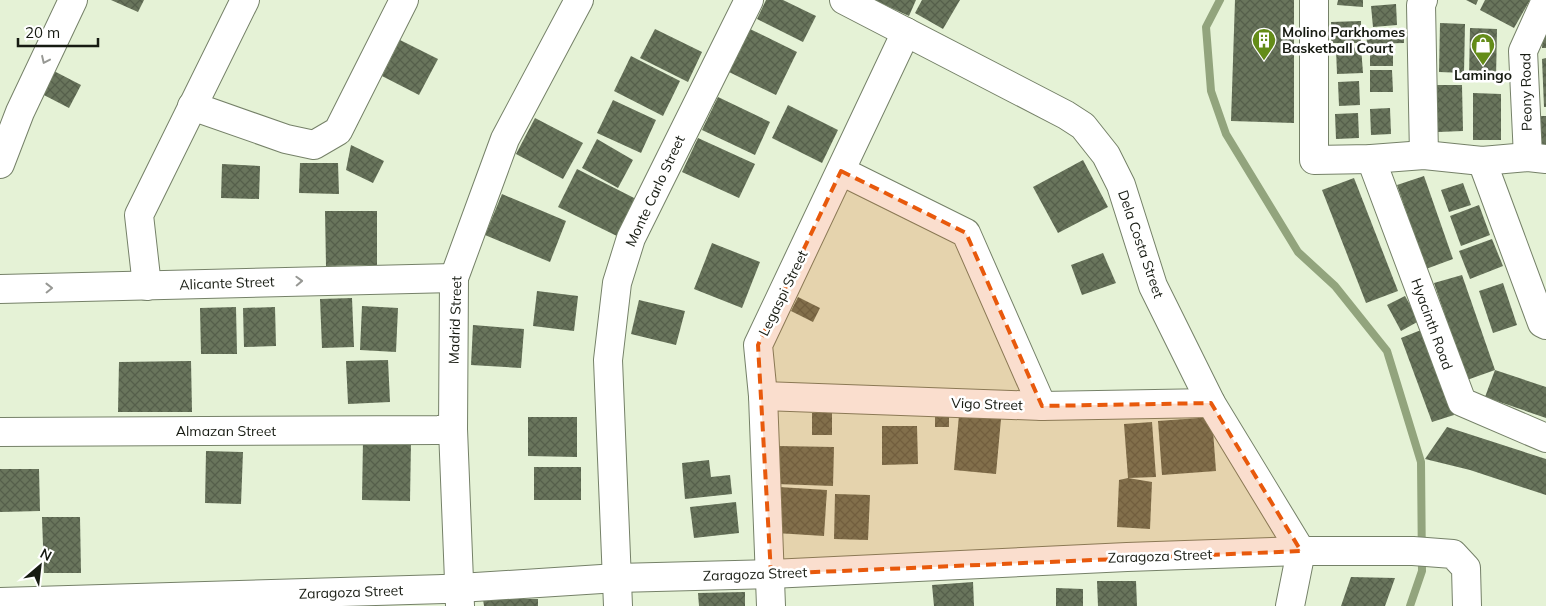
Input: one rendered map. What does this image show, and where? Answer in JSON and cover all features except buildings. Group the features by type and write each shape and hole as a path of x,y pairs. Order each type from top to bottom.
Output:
{"street":[{"path":"0,164 20,112 73,0"},
{"path":"147,286 139,215 245,0"},
{"path":"192,106 286,139 314,145 338,131 404,0"},
{"name":"Madrid Street","path":"452,597 445,430 446,277 488,141 562,0"},
{"name":"Madrid Street","path":"446,277 505,139 579,0"},
{"name":"Monte Carlo Street","path":"618,606 608,360 617,283 631,238 749,0"},
{"name":"Dela Costa Street","path":"844,0 1066,115 1083,126 1106,155 1121,185 1153,286 1211,403 1301,551"},
{"path":"1314,0 1314,160 1371,160 1424,155 1482,161 1537,158"},
{"path":"1424,0 1420,6 1424,155"},
{"name":"Peony Road","path":"1537,158 1523,51 1546,0"},
{"name":"Legaspi Street","path":"771,606 763,396 758,345 906,32"},
{"name":"Hyacinth Road","path":"1371,160 1462,402 1546,438"},
{"path":"1482,161 1542,323 1546,325"},
{"path":"841,171 966,233 1042,406"},
{"name":"Alicante Street","path":"0,289 446,277"},
{"name":"Vigo Street","path":"763,396 1042,406 1211,403"},
{"name":"Almazan Street","path":"0,432 445,430"},
{"path":"1290,606 1301,551"},
{"name":"Zaragoza Street","path":"0,602 452,597 617,578 770,574 1127,557 1301,551 1412,551 1454,554 1466,568 1467,606"}],"highlighted area":[{"path":"841,171 966,233 1042,406 1211,403 1301,551 771,574 758,345"}],"waterway":[{"path":"1220,0 1206,27 1211,91 1226,134 1298,252 1335,286 1387,351 1421,462 1422,571 1410,606"}],"place":[{"name":"Molino Parkhomes Basketball Court","path":"1264,61"},
{"name":"Lamingo","path":"1483,66"}]}
